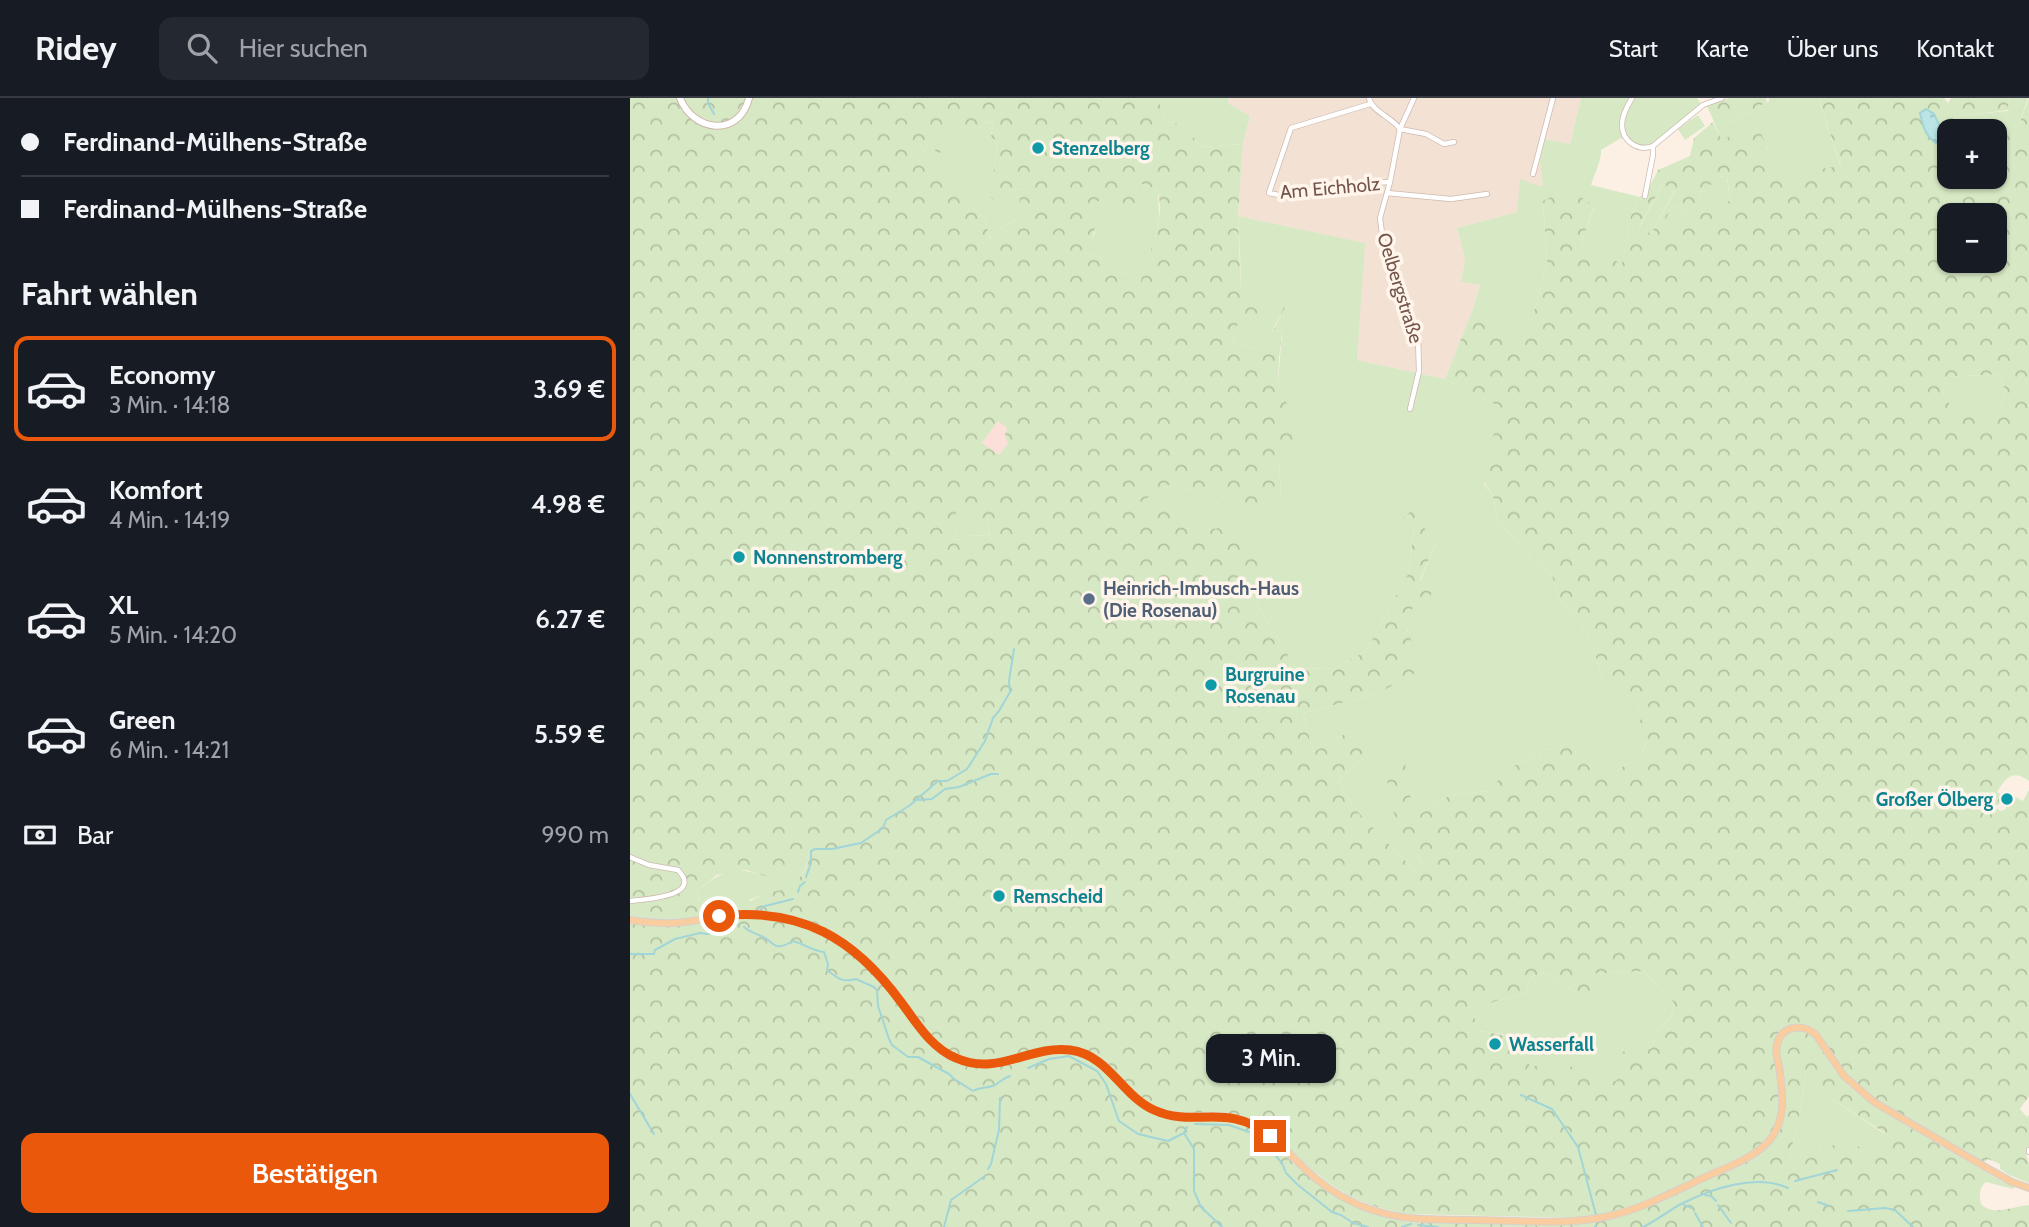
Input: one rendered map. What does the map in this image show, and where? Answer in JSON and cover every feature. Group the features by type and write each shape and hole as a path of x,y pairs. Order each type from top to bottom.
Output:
{"main road":[{"path":"680,98 690,113 705,123 718,126 729,125 737,120 745,110 749,98"},
{"path":"630,920 675,923 754,914 779,917 814,927 867,961 930,1040 953,1057 971,1064 990,1065 1051,1050 1082,1052 1103,1063 1130,1094 1150,1108 1174,1117 1224,1116 1249,1122 1270,1136 1328,1188 1351,1202 1389,1214 1417,1219 1478,1221 1591,1220 1634,1209 1747,1158 1765,1145 1779,1124 1783,1097 1776,1049 1784,1033 1794,1027 1806,1028 1816,1035 1837,1068 1863,1095 1942,1143 2029,1188"}],"street":[{"name":"Oelbergstraße","path":"1409,409 1419,371 1418,337 1383,241 1380,218 1400,129 1414,98"},
{"path":"1534,174 1553,98"},
{"path":"1632,98 1623,115 1624,136 1638,148 1648,149 1703,104 1722,98"},
{"path":"1370,101 1400,129 1426,134 1444,144 1454,142"},
{"name":"Am Eichholz","path":"1370,101 1317,121 1293,126 1269,193 1279,195 1348,184 1390,182"},
{"path":"1645,196 1653,146"},
{"path":"1387,193 1451,199 1488,194"},
{"path":"630,857 649,865 678,870 684,877 682,888 673,894 630,901"}],"shaded area":[{"path":"1229,98 1581,98 1570,144 1545,139 1540,161 1543,187 1517,212 1457,228 1465,259 1461,282 1480,285 1445,379 1357,360 1364,243 1238,216 1243,144 1250,116 1228,103"},
{"path":"998,420 1007,428 1008,443 999,456 982,443"}],"green space":[{"path":"630,98 1157,98 1167,121 1188,127 1199,147 1243,144 1238,216 1241,297 1258,311 1255,323 1238,323 1232,343 1253,348 1260,344 1273,330 1285,304 1278,383 1299,431 1297,442 1279,462 1279,506 1251,517 1233,500 1169,485 1139,503 1160,511 1166,506 1199,521 1204,530 1219,528 1249,553 1260,565 1245,585 1296,668 1334,669 1366,651 1409,572 1414,528 1407,522 1393,528 1414,508 1435,545 1420,580 1432,592 1426,607 1414,606 1411,611 1422,619 1417,630 1407,629 1418,657 1415,673 1377,694 1303,713 1313,752 1359,726 1364,727 1372,748 1338,781 1356,810 1414,870 1423,862 1405,840 1387,796 1388,766 1405,763 1413,813 1419,815 1450,795 1487,791 1512,767 1549,748 1553,750 1570,741 1576,753 1593,771 1599,768 1611,774 1642,755 1647,741 1638,729 1638,722 1641,720 1639,707 1624,692 1618,697 1602,677 1591,641 1581,624 1558,597 1552,575 1531,558 1498,520 1493,496 1478,473 1504,409 1445,379 1472,311 1522,346 1547,262 1543,201 1568,188 1594,206 1581,244 1622,264 1631,216 1640,197 1658,170 1690,156 1694,138 1713,122 1721,138 1761,133 1778,175 1841,166 1818,98 1944,98 1948,103 1951,98 2009,98 2008,110 1954,117 1956,119 1937,119 1937,189 2007,189 2007,133 2015,135 2029,98 2029,781 2023,777 2010,776 1997,792 2004,796 2004,800 1995,807 2003,811 2014,796 2023,801 2029,790 2029,1096 2020,1109 2027,1117 2029,1115 2029,1154 2026,1155 2029,1163 2029,1183 2009,1175 2000,1169 2000,1164 1988,1159 1982,1164 1873,1098 1844,1072 1819,1033 1812,1027 1798,1023 1784,1028 1777,1036 1774,1045 1780,1108 1772,1131 1760,1146 1751,1152 1651,1199 1607,1214 1578,1218 1407,1214 1360,1201 1335,1187 1310,1168 1271,1131 1252,1120 1226,1113 1177,1114 1163,1110 1132,1089 1105,1063 1084,1050 1052,1046 988,1061 972,1061 955,1055 938,1043 899,992 868,958 844,940 803,920 754,911 651,920 630,916","holes":["988,121 993,124 991,137 998,143 993,175 984,185 989,196 997,202 1006,200 1013,191 1021,189 1017,219 1005,225 990,239 985,219 962,199 963,189 918,161 929,142 939,156 947,129 970,135","1727,176 1730,201 1711,208 1711,212 1702,213 1699,192 1708,191 1707,185 1717,184 1716,177","1139,183 1155,190 1160,204 1154,240 1139,287 1133,278 1100,257 1085,253 1095,230 1095,218 1090,206 1101,200 1108,207 1120,208 1116,229 1135,223 1144,196","1663,184 1675,191 1651,234 1639,227","1673,205 1686,212 1675,231 1663,224","2000,374 2006,393 1996,413 1954,413 1943,392 1947,377","998,421 1007,428 1005,435 1008,443 999,455 982,443","956,512 970,517 970,526 974,526 976,518 987,518 990,536 967,535 959,540 953,539","807,856 809,861 802,874 790,887 751,901 727,894 714,909 704,905 695,892 717,875 746,870 765,876 781,875","1644,971 1674,1003 1671,1017 1660,1028 1651,1049 1632,1049 1619,1053 1617,1080 1601,1087 1583,1063 1558,1071 1544,1066 1530,1066 1520,1048 1511,1039 1478,1031 1474,1016 1493,1002 1526,993 1531,977 1545,972 1579,994 1593,993 1589,974"]},
{"path":"1157,98 1229,98 1228,103 1250,116 1243,144 1199,147 1188,127 1167,121"},
{"path":"1581,98 1697,98 1701,104 1654,143 1641,145 1621,138 1601,150 1591,185 1640,197 1631,216 1622,265 1581,244 1594,207 1543,201 1547,262 1522,347 1472,311 1480,285 1461,282 1465,259 1457,228 1517,212 1520,179 1543,187 1540,161 1545,139 1570,144"},
{"path":"1730,98 1766,98 1767,102 1728,123 1718,115 1714,103"},
{"path":"1769,98 1818,98 1841,167 1777,176 1767,147 1721,138 1707,106 1714,103 1728,123 1769,101"},
{"path":"2009,98 2028,98 2015,136 2007,134 2007,119 1956,119 1954,116 2008,111"},
{"path":"1698,115 1705,126 1685,140 1678,129"},
{"path":"988,121 993,124 991,137 998,143 993,175 1013,191 1022,189 1017,219 1005,225 990,239 985,219 918,161 929,142 939,155 947,129 978,129"},
{"path":"1727,176 1730,201 1720,203 1720,206 1711,212 1701,213 1699,192 1707,191 1707,185 1716,177"},
{"path":"1139,183 1152,187 1158,193 1159,218 1154,244 1139,288 1133,278 1100,257 1084,253 1095,233 1090,206 1101,200 1120,208 1117,229"},
{"path":"1663,184 1675,190 1651,234 1639,228"},
{"path":"1673,205 1686,212 1675,232 1662,225"},
{"path":"1238,216 1365,243 1357,360 1445,379 1505,409 1484,484 1493,496 1498,520 1531,558 1552,575 1558,597 1581,624 1591,641 1602,677 1618,696 1624,692 1639,707 1647,740 1642,755 1611,774 1593,772 1576,753 1570,741 1553,750 1549,748 1512,767 1487,791 1450,795 1419,815 1413,813 1408,790 1405,840 1423,862 1414,870 1356,810 1338,781 1363,759 1359,726 1313,752 1303,713 1377,694 1409,637 1412,605 1435,545 1414,509 1395,527 1407,522 1414,528 1409,572 1366,651 1334,669 1296,668 1245,585 1229,538 1219,528 1204,530 1138,503 1169,485 1234,500 1251,516 1281,496 1279,462 1297,442 1278,383 1284,307 1267,341 1253,348 1232,343 1240,296"},
{"path":"2000,374 2006,393 1996,413 1953,413 1943,392 1947,377"},
{"path":"955,511 971,517 970,525 975,518 987,518 990,536 967,535 959,540 953,539 956,527"},
{"path":"807,856 809,860 799,879 784,891 715,909 704,906 695,892 728,872 744,871 765,876"},
{"path":"744,917 792,924 832,940 849,951 882,982 927,1040 949,1058 967,1065 986,1067 1057,1053 1075,1054 1092,1060 1145,1109 1181,1120 1220,1120 1245,1124 1262,1133 1301,1170 1339,1198 1382,1216 1440,1222 1534,1225 1584,1223 1636,1210 1691,1187 1753,1157 1775,1139 1783,1122 1786,1105 1780,1060 1781,1043 1785,1036 1797,1030 1816,1039 1844,1081 1877,1108 2014,1186 2013,1189 1986,1182 1980,1192 1981,1204 1992,1210 2029,1205 2029,1227 630,1227 630,922 673,925","holes":["1806,1072 1827,1096 1885,1133 1867,1152 1850,1141 1823,1148 1802,1163 1790,1155"]},
{"path":"1644,971 1674,1003 1671,1017 1660,1028 1651,1049 1632,1049 1617,1080 1601,1088 1544,1066 1530,1066 1519,1045 1502,1034 1478,1031 1474,1016 1493,1002 1526,993 1531,977 1545,972 1579,994 1589,974"},
{"path":"1806,1072 1827,1096 1885,1134 1867,1152 1823,1148 1802,1164 1790,1155"}],"water":[{"path":"1926,109 1934,114 1937,120 1937,143 1928,136 1920,113"}],"waterway":[{"path":"708,98 714,114"},
{"path":"806,877 811,863 811,851 861,843 883,828 886,820 909,806 938,781 947,781 967,769 985,741 993,718 1010,692 1014,649"},
{"path":"918,800 932,799 945,789 998,774"},
{"path":"798,892 805,882"},
{"path":"760,910 765,906 793,899"},
{"path":"630,954 654,954 655,950 675,939 713,933 735,924 739,925"},
{"path":"744,927 778,946 793,941 824,952 827,970 834,975 844,980 856,979 874,987 889,1039 892,1045 908,1057 918,1057 973,1091 995,1085 1010,1076"},
{"path":"1028,1068 1049,1059 1069,1056 1097,1071 1106,1084 1119,1121 1138,1134 1168,1141 1184,1133 1187,1127"},
{"path":"630,1094 654,1134"},
{"path":"1521,1095 1552,1109 1578,1147 1596,1215"},
{"path":"988,1169 999,1130 1000,1098"},
{"path":"1195,1124 1229,1125 1258,1135 1298,1185 1332,1212 1368,1227"},
{"path":"1184,1133 1194,1149 1194,1191 1201,1207 1222,1227"},
{"path":"1795,1181 1837,1170"},
{"path":"944,1227 951,1200 985,1176"},
{"path":"1643,1227 1681,1204 1720,1188 1762,1182 1788,1188"},
{"path":"1705,1195 1716,1201"},
{"path":"1818,1202 1829,1206"},
{"path":"1684,1205 1692,1208"},
{"path":"1718,1205 1731,1223"},
{"path":"1848,1211 1885,1208 1895,1210 1913,1227"},
{"path":"1695,1213 1703,1227"},
{"path":"1402,1227 1411,1224"},
{"path":"1418,1225 1438,1227"}],"place":[{"name":"Stenzelberg","path":"1038,148"},
{"name":"Nonnenstromberg","path":"739,557"},
{"name":"Heinrich-Imbusch-Haus (Die Rosenau)","path":"1089,599"},
{"name":"Burgruine Rosenau","path":"1211,685"},
{"name":"Großer Ölberg","path":"2007,799"},
{"name":"Remscheid","path":"999,896"},
{"name":"Wasserfall","path":"1495,1044"}],"route":[{"path":"719,916 754,914 779,917 814,927 835,938 855,951 872,967 930,1040 953,1057 971,1064 990,1065 1043,1051 1059,1049 1082,1052 1103,1063 1130,1094 1158,1112 1182,1118 1233,1117 1256,1126 1270,1136"}]}
